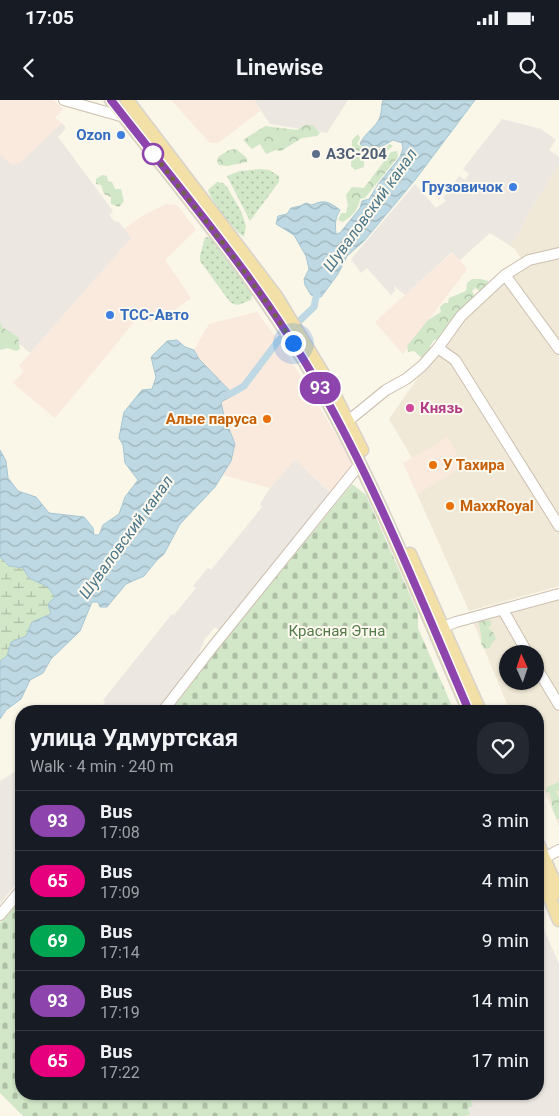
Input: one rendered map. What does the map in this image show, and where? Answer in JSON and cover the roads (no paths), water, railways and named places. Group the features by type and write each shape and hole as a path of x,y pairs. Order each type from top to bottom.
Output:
{"main road":[{"path":"111,100 283,317 297,340 328,382 348,421 438,629 467,705"},
{"path":"127,100 276,296 283,317"},
{"path":"297,340 360,464 438,629 477,705"},
{"path":"544,858 559,893"},
{"path":"544,884 559,920"}],"street":[{"path":"70,101 124,117"},
{"path":"348,421 386,390 406,379 422,366 438,348 461,316 505,275 529,260 559,253"},
{"path":"505,275 559,349"},
{"path":"438,348 455,360 559,526"},
{"path":"168,705 360,464"},
{"path":"438,629 559,594"},
{"path":"503,610 523,645"},
{"path":"544,680 559,705"},
{"path":"544,858 559,850"},
{"path":"0,915 15,897"}],"water":[{"path":"383,100 475,100 415,180 364,241 347,256 338,274 321,297 311,295 304,279 309,269 306,256 294,235 276,224 278,216 287,214 291,208 306,203 312,205 327,202 340,210 336,218 336,234 340,233 360,208 362,201 369,199 400,157 403,148 402,143 393,140 377,148 368,148 360,144 378,121 381,115"},
{"path":"177,340 185,347 194,350 199,359 231,392 232,396 221,402 224,416 235,444 231,461 215,487 180,524 164,554 144,576 126,584 107,607 100,607 98,602 92,602 80,631 51,659 43,673 30,680 21,699 6,710 0,719 0,661 7,656 11,642 26,636 32,622 51,614 48,604 55,597 48,587 29,578 23,568 9,566 0,557 0,450 6,461 8,478 18,491 36,497 49,513 84,517 93,528 94,535 99,535 103,525 119,514 125,497 138,480 125,463 123,445 119,438 124,412 142,390 152,389 156,377 151,357 167,341"}],"waterway":[{"name":"Шуваловский канал","path":"223,396 244,386 278,341 314,307 318,288"}],"place":[{"name":"Ozon","path":"121,135"},
{"name":"АЗС-204","path":"316,154"},
{"name":"Грузовичок","path":"513,187"},
{"name":"ТСС-Авто","path":"110,315"},
{"name":"Князь","path":"410,408"},
{"name":"Алые паруса","path":"267,419"},
{"name":"У Тахира","path":"433,465"},
{"name":"MaxxRoyal","path":"450,506"}],"park label":[{"name":"Красная Этна","path":"337,631"}]}
